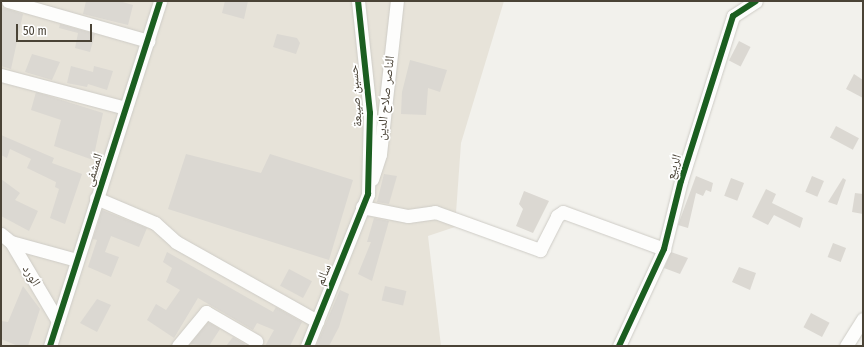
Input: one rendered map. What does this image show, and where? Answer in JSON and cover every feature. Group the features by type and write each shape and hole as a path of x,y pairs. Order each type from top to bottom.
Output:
{"street":[{"path":"8,1 148,41"},
{"name":"المشفى","path":"50,346 160,1"},
{"name":"حسين صيبعة","path":"358,1 370,113 368,194 361,210"},
{"name":"الناصر صلاح الدين","path":"368,194 380,154 397,1"},
{"name":"الربيع","path":"619,346 664,249 681,181 733,16 756,1"},
{"path":"1,75 126,108"},
{"path":"96,198 155,223 176,242 317,321"},
{"path":"361,210 408,216 435,212 540,250 557,216 563,212 664,249"},
{"name":"سالم","path":"307,346 361,210"},
{"path":"6,238 77,260"},
{"name":"الورد","path":"6,238 58,321"},
{"path":"178,346 206,312 256,341"},
{"path":"846,346 863,319"}],"shaded area":[{"path":"1,1 504,1 461,143 455,227 428,236 441,346 1,346"}],"building":[{"path":"86,1 119,1 133,5 128,25 83,14"},
{"path":"225,1 248,1 244,19 222,13"},
{"path":"1,7 23,14 11,69 1,66"},
{"path":"60,24 95,34 90,52 75,48 78,33 59,28"},
{"path":"277,34 297,38 300,43 296,54 273,47"},
{"path":"739,41 751,47 741,67 729,61"},
{"path":"32,54 60,62 52,80 25,72"},
{"path":"410,60 447,70 440,92 428,88 426,115 401,114 402,92"},
{"path":"71,66 93,72 94,66 113,71 107,90 88,84 87,87 67,83"},
{"path":"854,74 863,80 863,98 846,89"},
{"path":"36,92 103,113 93,160 54,146 61,120 31,110"},
{"path":"836,126 859,138 853,150 830,137"},
{"path":"1,135 54,158 52,163 82,174 65,224 50,218 59,189 55,187 56,182 27,168 31,159 10,149 7,158 1,155"},
{"path":"186,154 261,173 270,154 353,180 329,260 168,209"},
{"path":"384,174 397,176 389,204 377,202"},
{"path":"696,176 713,183 711,192 706,190 703,196 696,193 688,228 678,225"},
{"path":"812,176 824,181 817,197 805,192"},
{"path":"731,178 744,183 737,201 724,196"},
{"path":"843,178 846,180 837,205 828,202"},
{"path":"1,179 20,193 15,200 38,211 29,231 1,216"},
{"path":"766,189 776,194 772,203 803,218 800,228 774,215 768,225 752,217"},
{"path":"524,191 549,201 533,233 516,226 523,209 519,204"},
{"path":"855,193 863,194 863,214 852,212"},
{"path":"102,210 147,228 139,247 111,236 105,252 119,257 111,277 88,267 97,240 93,239"},
{"path":"374,218 389,221 372,281 358,274 371,242 367,242"},
{"path":"833,243 846,248 841,262 828,257"},
{"path":"167,252 273,312 276,307 302,322 290,346 265,346 274,330 257,323 253,330 198,298 174,338 147,320 156,304 166,310 180,290 166,282 172,268 163,262"},
{"path":"671,252 688,258 680,274 664,268"},
{"path":"739,267 756,273 750,290 732,282"},
{"path":"289,269 312,281 303,298 280,286"},
{"path":"23,286 40,309 28,346 18,346 1,339 1,321 8,322"},
{"path":"385,286 406,291 403,306 382,301"},
{"path":"340,290 349,294 339,327 329,346 316,346"},
{"path":"97,299 111,305 97,332 80,323"},
{"path":"811,313 830,323 822,337 803,327"},
{"path":"208,322 220,329 209,346 190,344"},
{"path":"233,337 245,344 244,346 226,346"}],"cycle path":[{"path":"50,346 160,1"},
{"path":"307,346 368,194 370,113 358,1"},
{"path":"619,346 664,249 681,181 733,16 756,1"}]}
